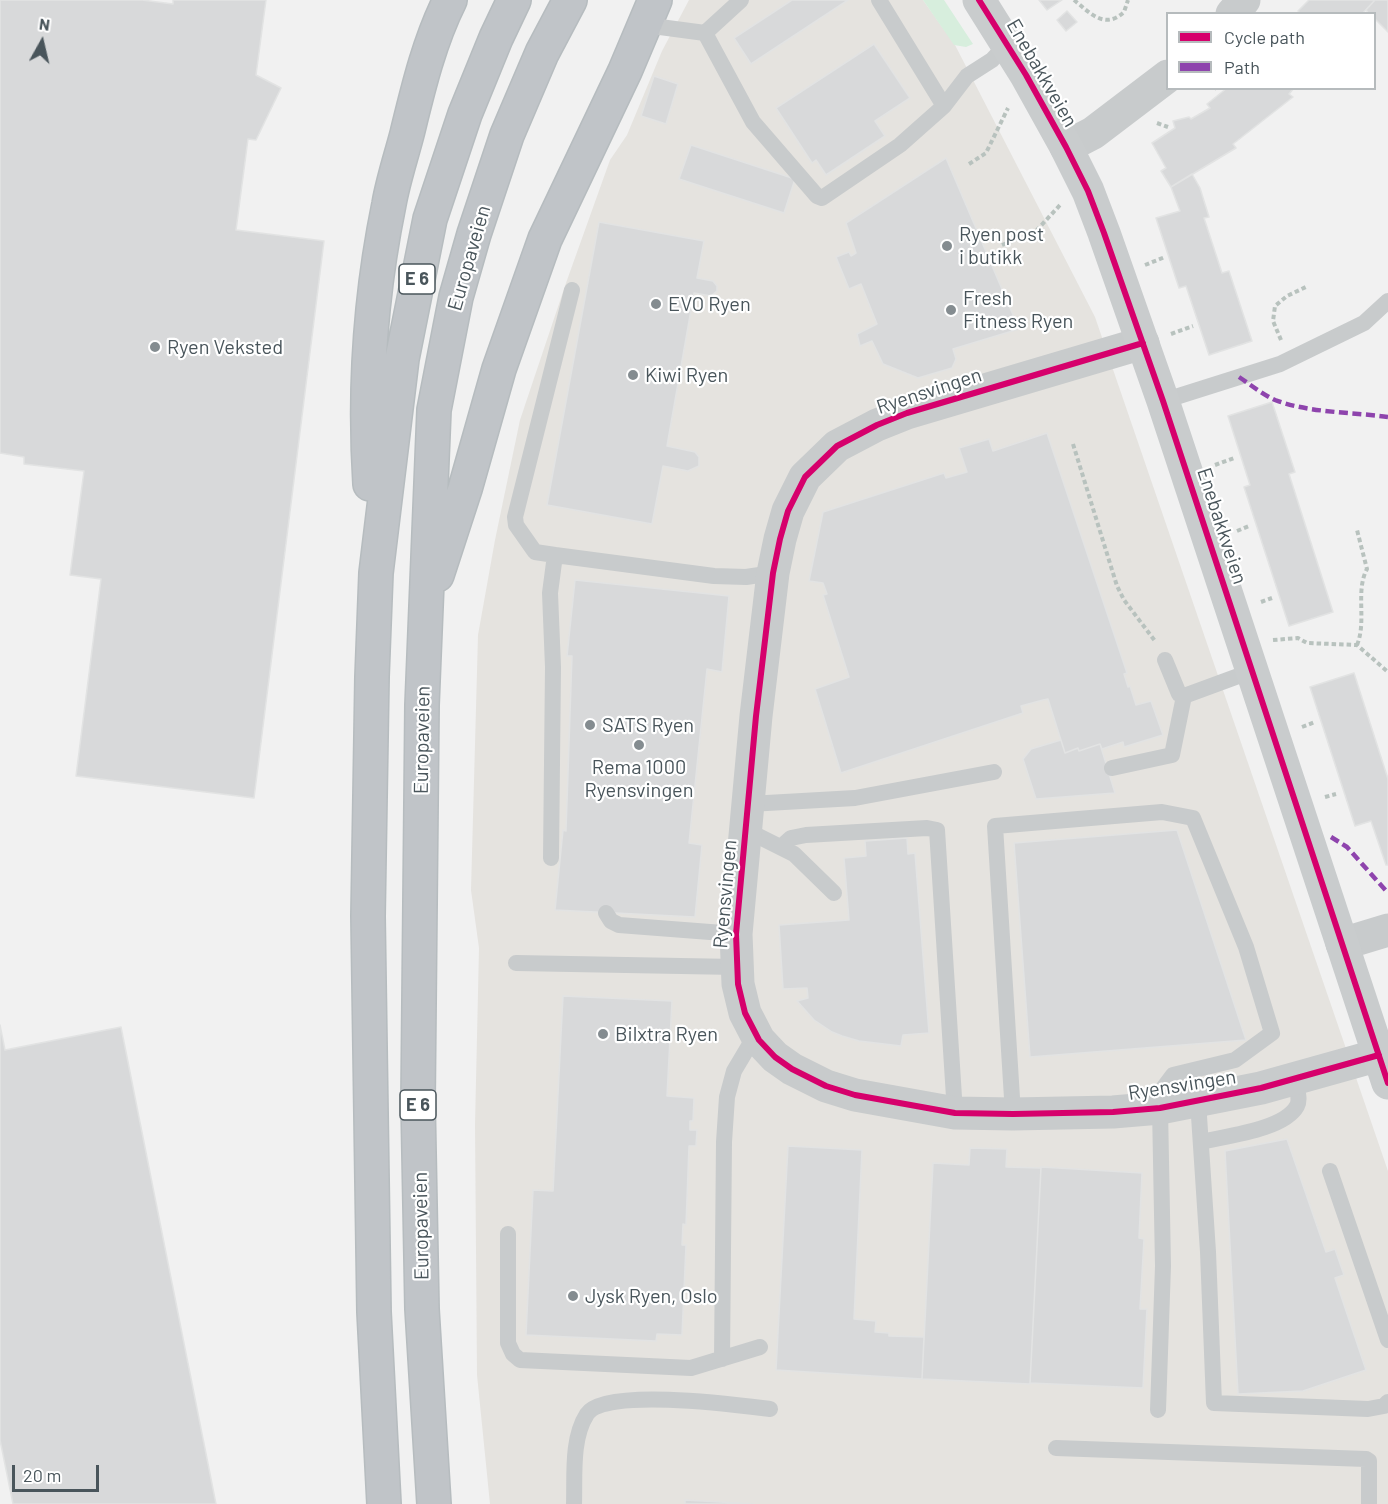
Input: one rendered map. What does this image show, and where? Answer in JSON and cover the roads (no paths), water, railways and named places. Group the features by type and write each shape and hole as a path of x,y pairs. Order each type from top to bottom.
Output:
{"highway":[{"name":"E 6","path":"376,573 367,416 372,311 389,204 427,60 440,21 450,0"},
{"name":"E 6","path":"384,1504 374,1312 368,916 376,573 402,359 430,219 465,114 514,0"},
{"name":"Europaveien","path":"434,1504 422,1309 418,1101 422,705 434,410 456,297 474,234 507,135 542,53 570,0"},
{"name":"E 6","path":"425,610 465,489 499,369 545,239 650,12"}],"main road":[{"name":"Enebakkveien","path":"979,0 1066,147 1154,340 1163,401 1384,1069"}],"street":[{"path":"1234,12 1244,0"},
{"path":"1066,147 1093,133 1166,77"},
{"name":"Ryensvingen","path":"1154,340 907,413 877,424 837,446 805,477 788,511 773,573 756,716 736,934 738,984 746,1013 759,1040 775,1057 792,1069 826,1086 855,1095 955,1113 1113,1112 1160,1108 1295,1079 1384,1069"},
{"path":"1342,944 1388,930"}],"lane":[{"path":"705,33 741,0"},
{"path":"879,0 944,106"},
{"path":"650,12 705,33 753,122 820,198 843,186 900,145 944,106 967,76 992,60 1007,44"},
{"path":"572,290 515,517 516,525 535,552 714,576 746,577 773,573"},
{"path":"1163,401 1280,364 1364,323 1388,301"},
{"path":"551,858 553,667 550,594 555,555"},
{"path":"1165,660 1179,694 1184,696 1252,671"},
{"path":"1112,768 1172,755 1184,696"},
{"path":"748,817 994,772"},
{"name":"Ryensvingen","path":"1013,1114 995,826 1162,812 1193,818 1246,947 1272,1033 1235,1060 1173,1075 1164,1087 1160,1108"},
{"path":"748,817 781,847 794,854 834,893"},
{"path":"781,847 791,838 806,835 927,828 937,830 955,1113"},
{"path":"606,913 610,921 619,925 736,934"},
{"path":"516,963 736,967"},
{"path":"722,1359 724,1142 727,1097 734,1071 756,1034"},
{"path":"1201,1142 1265,1127 1287,1116 1296,1108 1299,1100 1295,1079"},
{"path":"1198,1101 1214,1403 1368,1409 1383,1406 1388,1402"},
{"path":"1158,1410 1162,1266 1160,1108"},
{"path":"1330,1171 1388,1340"},
{"path":"508,1234 508,1343 513,1354 520,1360 691,1368 760,1347"},
{"path":"574,1504 579,1431 588,1412 607,1401 644,1399 715,1402 770,1409"},
{"path":"1056,1448 1366,1459 1369,1461 1369,1504"}],"place":[{"name":"Ryen post i butikk","path":"947,246"},
{"name":"EVO Ryen","path":"656,304"},
{"name":"Fresh Fitness Ryen","path":"951,310"},
{"name":"Ryen Veksted","path":"155,347"},
{"name":"Kiwi Ryen","path":"633,375"},
{"name":"SATS Ryen","path":"590,725"},
{"name":"Rema 1000 Ryensvingen","path":"639,745"},
{"name":"Bilxtra Ryen","path":"603,1034"},
{"name":"Jysk Ryen, Oslo","path":"573,1296"}]}
